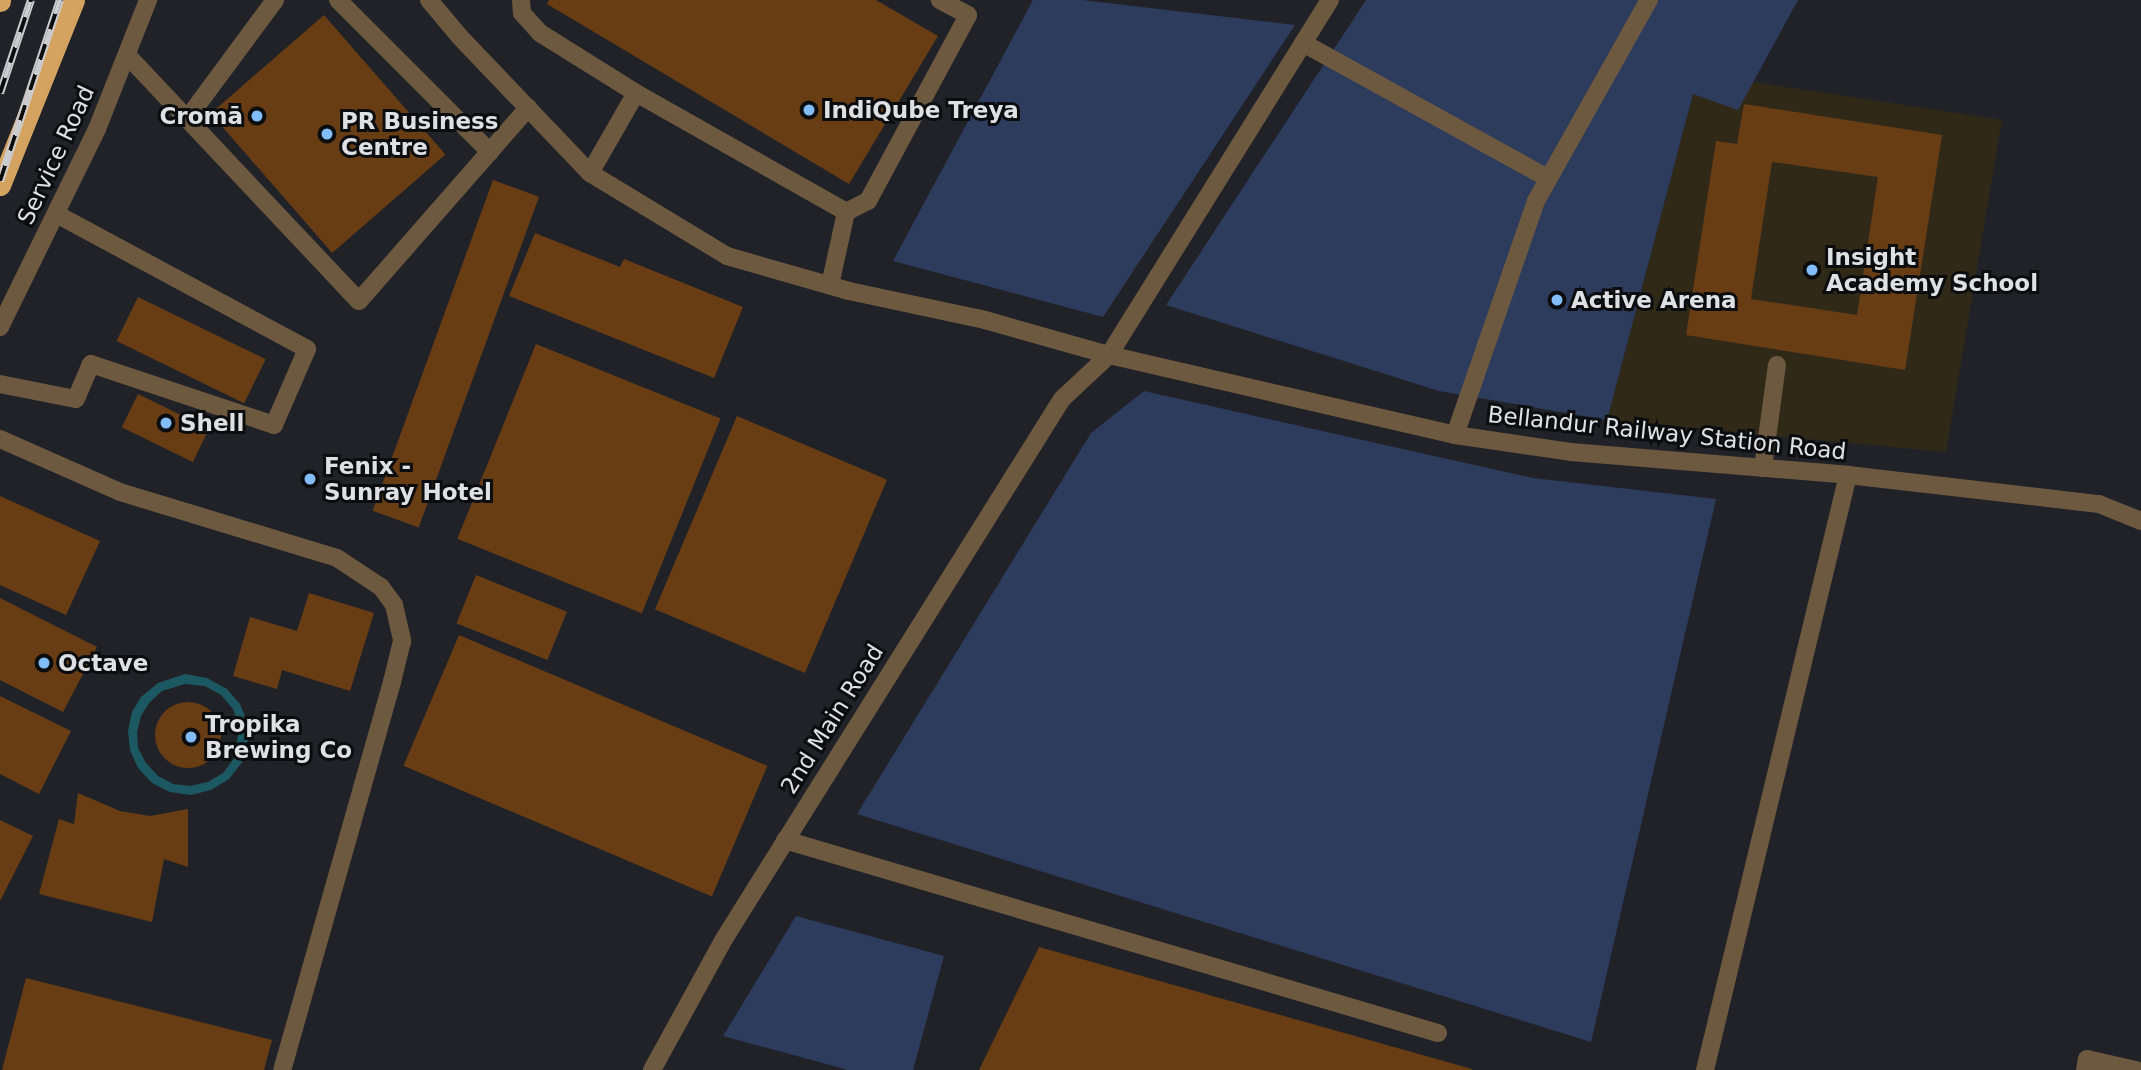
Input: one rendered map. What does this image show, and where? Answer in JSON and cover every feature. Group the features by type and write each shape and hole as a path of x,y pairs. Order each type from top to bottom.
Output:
{"highway":[{"path":"0,185 74,0"}],"street":[{"name":"Service Road","path":"0,327 97,129 148,0"},
{"path":"187,119 275,0"},
{"path":"338,0 490,152"},
{"name":"Bellandur Railway Station Road","path":"429,0 458,36 590,173 727,256 830,285 985,320 1109,355 1455,435 1571,452 1848,475 2099,504 2141,521"},
{"path":"521,0 522,13 540,33 636,93 846,212"},
{"path":"846,212 868,201 968,15 940,0"},
{"name":"2nd Main Road","path":"652,1070 724,939 1062,398 1109,355 1330,0"},
{"path":"1455,435 1536,201 1649,0"},
{"path":"1303,43 1549,178"},
{"path":"127,55 359,301 528,108"},
{"path":"590,173 636,93"},
{"path":"830,285 846,212"},
{"path":"0,384 76,398 91,364 274,425 307,349 55,214"},
{"path":"1763,468 1777,365"},
{"path":"0,439 120,492 337,558 381,587 394,605 402,641 282,1070"},
{"path":"1705,1070 1848,475"},
{"path":"785,840 1438,1033"},
{"path":"2085,1070 2087,1059 2136,1070"}],"shaded area":[{"path":"1033,0 1082,0 1295,25 1103,317 893,261"},
{"name":"Active Arena","path":"1366,0 1798,0 1738,110 1693,94 1607,420 1439,391 1166,305"},
{"name":"Insight Academy School","path":"1753,82 2002,120 1946,452 1607,420 1693,94 1738,109"},
{"path":"1144,391 1533,478 1716,499 1591,1042 857,814 1091,433"},
{"path":"185,674 207,678 227,689 240,704 248,724 248,740 243,761 229,779 211,790 191,795 170,792 152,783 138,768 130,750 128,731 132,712 141,697 158,683","holes":["185,684 205,686 221,695 233,709 239,726 235,757 223,773 208,782 190,786 173,784 158,776 146,763 138,748 137,732 141,716 149,703 162,691"]},
{"path":"796,916 944,956 913,1070 848,1070 723,1036"}],"building":[{"name":"IndiQube Treya","path":"549,0 876,0 938,36 849,184 547,4"},
{"name":"PR Business Centre","path":"324,15 445,155 332,253 211,113"},
{"path":"1744,104 1942,135 1905,370 1686,335 1716,141 1737,144","holes":["1772,162 1878,177 1857,315 1751,299"]},
{"path":"493,180 539,197 419,528 373,511"},
{"path":"535,233 620,267 624,259 743,307 714,378 509,296"},
{"path":"138,297 266,359 244,403 117,341"},
{"path":"536,344 721,419 642,613 457,539"},
{"path":"138,394 209,429 193,462 122,427"},
{"path":"737,416 887,480 805,673 655,609"},
{"path":"0,496 100,541 66,615 0,585"},
{"path":"476,575 567,612 547,660 457,623"},
{"path":"309,593 374,613 350,691 282,670 277,689 233,676 250,617 297,631"},
{"name":"Octave","path":"0,598 97,647 63,712 0,680"},
{"path":"459,635 767,766 712,897 404,766"},
{"path":"0,696 71,731 39,794 0,774"},
{"path":"181,702 195,702 207,707 216,716 221,735 219,748 212,759 195,768 181,768 169,763 160,754 155,742 155,728 160,716 169,707"},
{"path":"78,793 120,811 150,816 188,809 188,867 164,859 152,922 39,894 59,819 74,824"},
{"path":"0,820 33,836 0,901"},
{"path":"1039,947 1472,1069 1472,1070 979,1070"},
{"path":"26,978 272,1040 264,1070 2,1070"}],"railway":[{"path":"0,93 31,0"},
{"path":"0,181 60,0"}],"place":[{"name":"IndiQube Treya","path":"809,110"},
{"name":"Cromā","path":"257,116"},
{"name":"PR Business Centre","path":"327,134"},
{"name":"Insight Academy School","path":"1812,270"},
{"name":"Active Arena","path":"1557,300"},
{"name":"Shell","path":"166,423"},
{"name":"Fenix - Sunray Hotel","path":"310,479"},
{"name":"Octave","path":"44,663"},
{"name":"Tropika Brewing Co","path":"191,737"}]}
